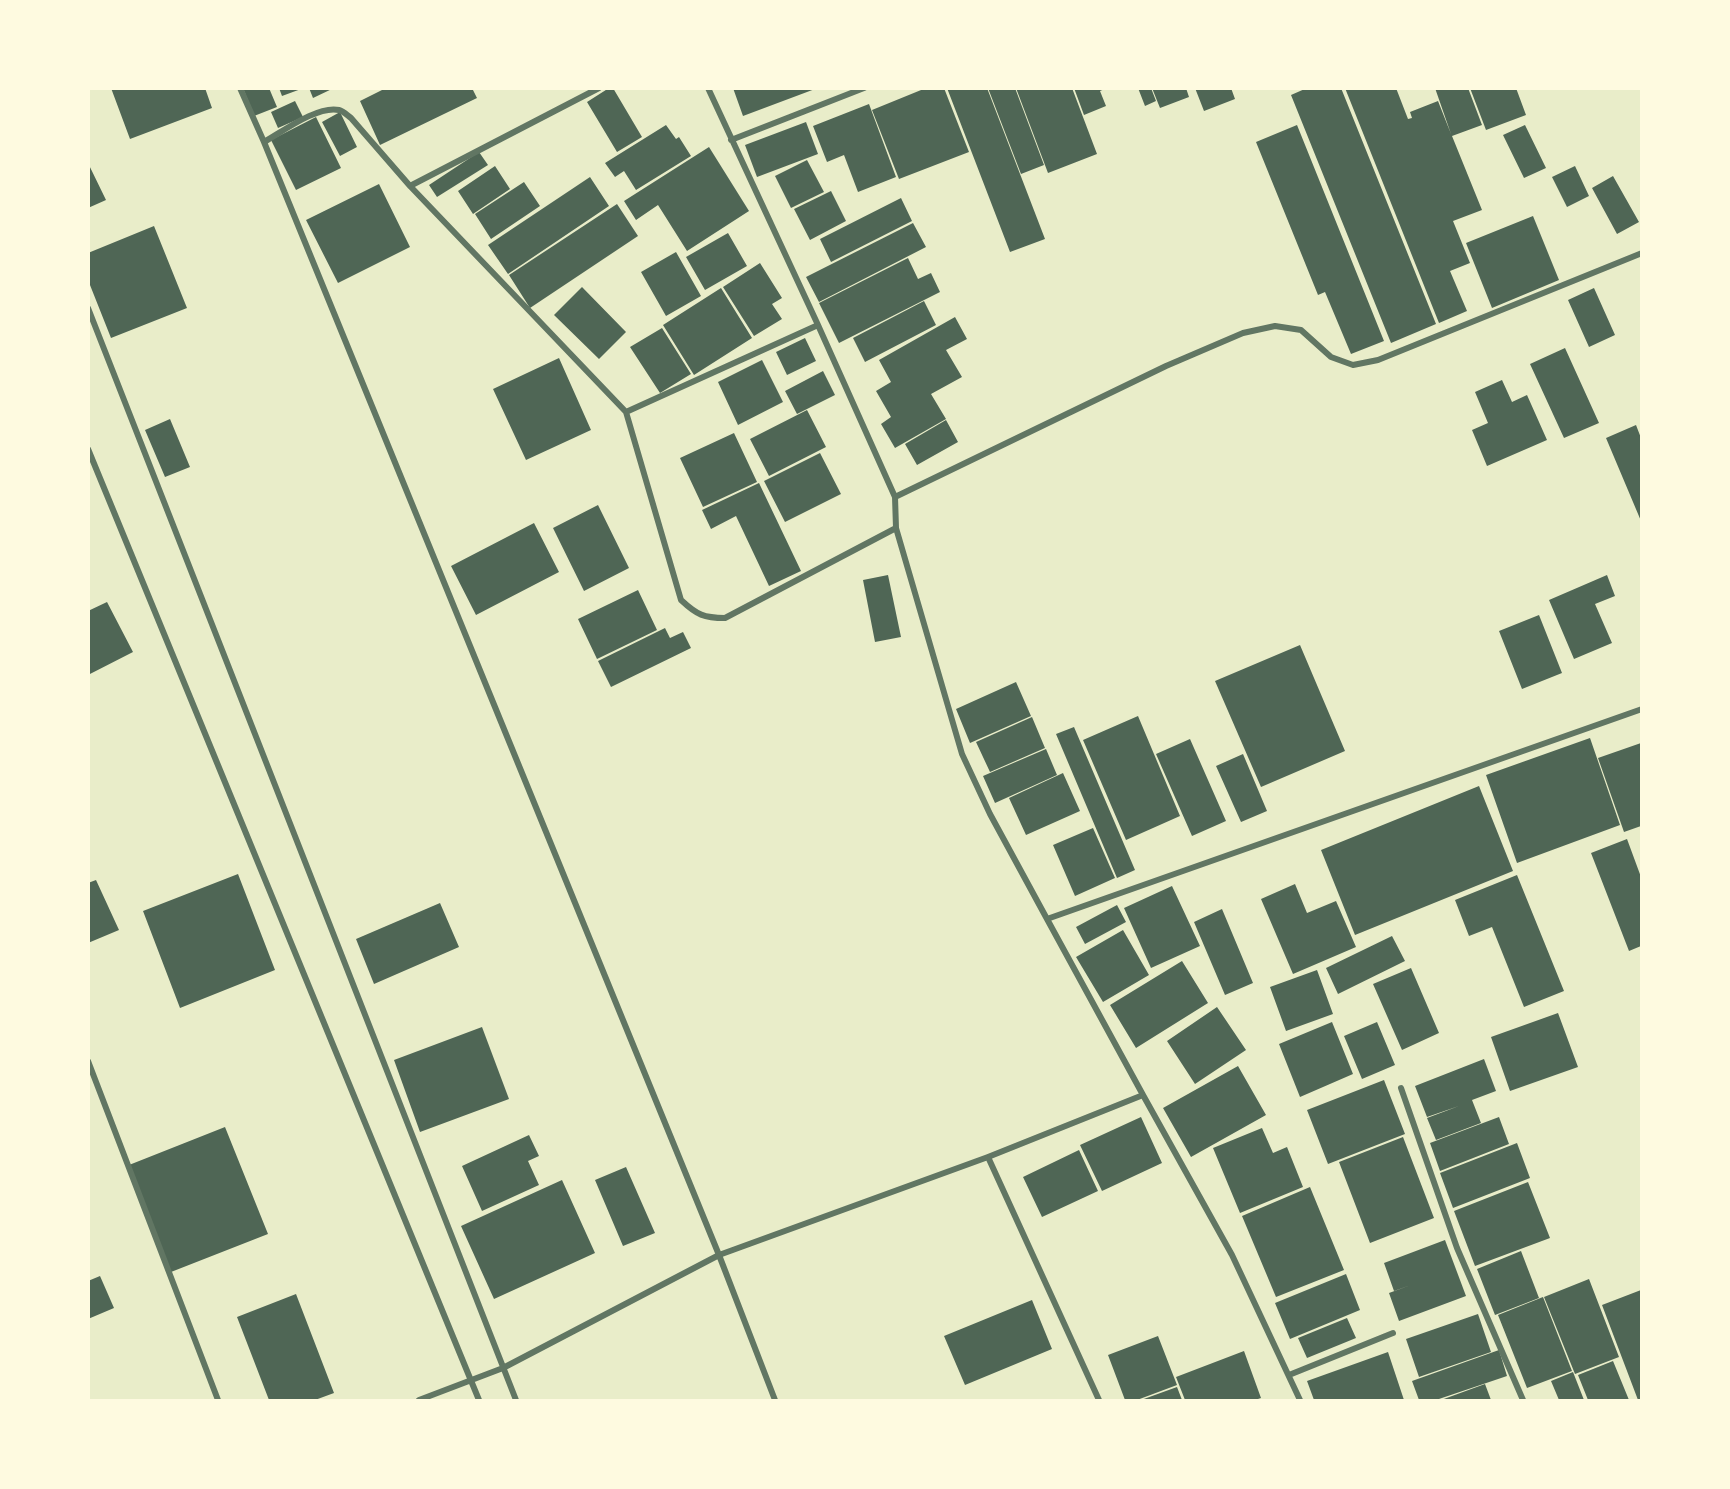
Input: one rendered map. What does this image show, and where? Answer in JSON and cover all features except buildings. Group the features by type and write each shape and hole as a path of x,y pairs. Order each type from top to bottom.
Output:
{"street":[{"path":"240,88 719,1255 775,1401"},
{"path":"410,186 599,88"},
{"path":"708,88 895,497 896,528 962,754 990,814 1047,920 1232,1255 1300,1401"},
{"path":"731,140 864,88"},
{"path":"264,142 314,114 327,110 340,110 351,118 410,186 626,412 681,600 694,613 708,618 725,618 896,528"},
{"path":"895,497 1166,366 1243,333 1275,326 1300,330 1331,357 1353,365 1378,360 1641,253"},
{"path":"88,308 516,1401"},
{"path":"626,412 818,325"},
{"path":"88,449 479,1401"},
{"path":"1047,920 1641,709"},
{"path":"88,1061 218,1401"},
{"path":"1401,1088 1457,1248 1524,1401"},
{"path":"419,1401 503,1368 719,1255 988,1157 1143,1095"},
{"path":"988,1157 1099,1401"},
{"path":"1289,1375 1393,1333"}]}
